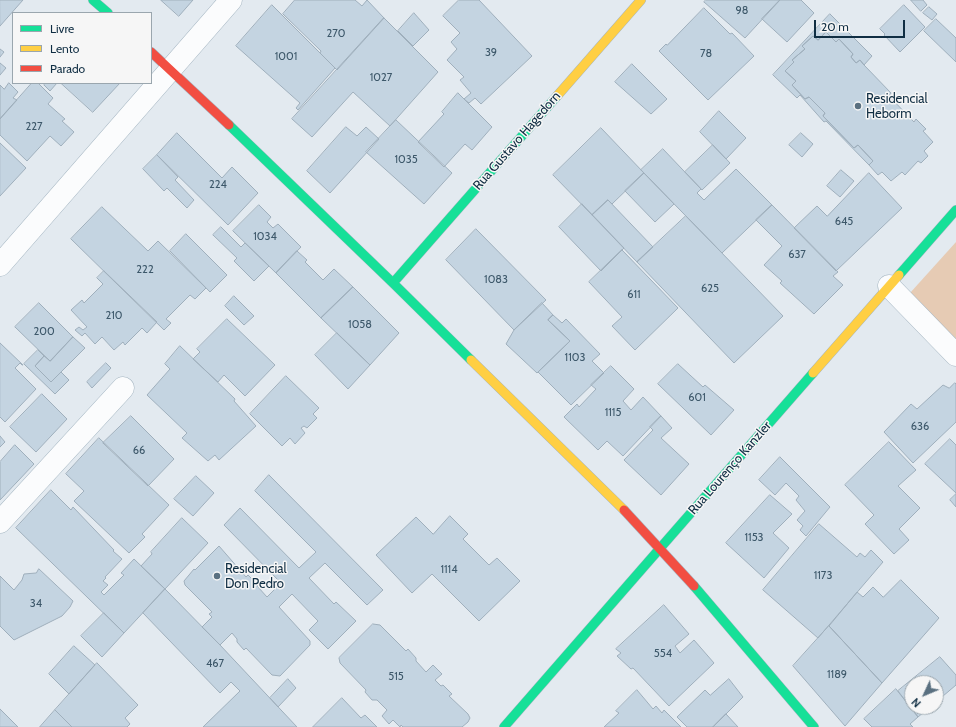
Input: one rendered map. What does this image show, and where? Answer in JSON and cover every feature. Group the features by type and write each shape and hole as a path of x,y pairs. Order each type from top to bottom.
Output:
{"street":[{"path":"93,0 107,12"},
{"path":"0,265 231,0"},
{"name":"Rua Gustavo Hagedorn","path":"393,283 641,0"},
{"path":"152,53 393,283 619,505 660,548 704,598 814,727"},
{"name":"Rua Lourenço Kanzler","path":"504,727 956,210"},
{"path":"889,286 956,356"},
{"path":"0,522 123,388"}],"shaded area":[{"path":"956,242 956,341 910,293"}],"building":[{"path":"0,0 23,0 12,12 0,26"},
{"path":"161,0 193,0 179,16"},
{"path":"295,0 355,0 362,6 367,0 384,18 337,70 320,53 321,51 283,14"},
{"path":"459,0 479,0 532,56 481,104 475,98 469,103 464,99 471,93 460,80 464,77 447,60 457,49 451,42 460,33 443,16"},
{"path":"706,0 780,0 745,38 704,2"},
{"path":"780,0 801,0 814,13 787,42 762,19"},
{"path":"911,0 923,0 927,5 921,11"},
{"path":"272,5 335,68 298,110 296,108 300,103 236,46"},
{"path":"904,5 925,27 900,52 880,29"},
{"path":"929,7 937,14 932,20 923,13"},
{"path":"704,8 730,34 732,33 754,56 708,100 659,51"},
{"path":"414,13 429,30 413,46 398,31"},
{"path":"830,14 872,56 864,65 860,60 856,63 851,57 853,54 839,39 836,42 826,32 818,40 813,36 802,46 805,49 792,60 794,62 785,71 796,81 792,85 805,99 809,97 825,113 823,116 854,148 858,145 873,161 869,165 826,121 824,122 800,95 797,98 773,75"},
{"path":"384,18 438,72 390,126 353,92 312,137 292,119"},
{"path":"936,19 956,38 956,62 924,31"},
{"name":"Residencial Heborm","path":"826,32 836,42 839,39 853,54 851,57 856,63 860,60 891,93 889,96 914,122 916,119 926,129 923,131 933,142 924,151 928,156 921,163 918,161 905,175 902,172 891,181 882,172 878,175 869,165 873,161 858,145 854,148 823,116 825,113 809,97 805,99 792,85 796,81 785,71 794,62 792,60 805,49 802,46 813,36 818,40"},
{"path":"0,49 4,52 0,57"},
{"path":"0,63 6,68 0,75"},
{"path":"632,64 667,99 651,114 615,82"},
{"path":"9,83 18,92 13,98 17,100 0,119 0,85 4,89"},
{"path":"31,84 39,84 53,98 48,104 65,119 62,121 74,132 61,146 50,136 27,161 0,135 0,119"},
{"path":"45,84 56,84 50,91 44,85"},
{"path":"62,84 119,84 93,112"},
{"path":"458,93 492,127 472,150 465,144 444,167 418,142 444,114 442,112"},
{"path":"719,111 746,138 726,159 700,132"},
{"path":"396,120 452,173 424,204 366,152"},
{"path":"346,127 357,136 366,127 379,139 330,193 307,171"},
{"path":"601,128 644,173 612,204 608,200 592,215 553,175"},
{"path":"177,133 222,178 232,167 258,193 228,225 157,155"},
{"path":"801,133 813,144 802,157 789,145"},
{"path":"0,143 26,168 0,196"},
{"path":"713,145 730,163 702,190 685,172"},
{"path":"663,149 701,189 697,193 704,200 736,169 772,205 722,253 641,170"},
{"path":"157,155 178,177 175,180 194,200 187,208 167,188 164,191 143,169"},
{"path":"841,170 854,181 840,197 827,186"},
{"path":"644,173 674,204 655,222 625,191"},
{"path":"869,173 902,208 836,271 794,228 817,206 827,216"},
{"path":"608,200 653,247 637,262 592,215"},
{"path":"582,204 624,248 601,271 559,227"},
{"path":"259,205 271,217 267,222 273,228 278,224 301,247 276,273 233,231"},
{"path":"772,205 838,272 833,276 843,285 814,314 780,283 782,281 764,265 782,246 756,220"},
{"path":"102,207 148,251 158,241 206,288 195,299 190,295 166,319 171,323 164,330 71,239"},
{"path":"686,216 783,316 734,363 637,262"},
{"path":"221,227 241,247 245,243 269,266 254,281 234,261 237,258 213,235"},
{"path":"476,229 546,300 514,330 446,260"},
{"path":"186,234 227,275 210,292 170,251"},
{"path":"622,250 678,308 635,350 612,326 622,317 589,282"},
{"path":"297,251 307,260 305,262 323,280 334,269 353,287 321,318 276,273"},
{"path":"104,271 157,322 147,333 142,328 125,345 123,342 114,350 102,337 95,344 85,333 82,336 75,330 79,327 83,330 87,327 71,310 82,300 84,303 103,284 97,278"},
{"path":"353,287 399,333 370,365 321,318"},
{"path":"234,296 254,316 244,325 225,306"},
{"path":"39,303 73,337 50,361 15,327"},
{"path":"542,303 553,315 548,320 570,341 537,373 506,344 514,330"},
{"path":"553,315 562,323 566,319 600,354 592,361 604,373 571,405 538,372 570,341 548,320"},
{"path":"227,319 275,365 245,396 224,375 218,382 193,359 200,352 197,349"},
{"path":"337,333 370,365 348,389 315,355"},
{"path":"73,337 85,348 51,382 35,366 44,356 50,361"},
{"path":"0,343 23,365 20,363 15,368 36,389 5,422 0,417"},
{"path":"180,346 235,399 234,401 256,426 219,460 215,455 208,461 182,438 187,433 147,395 170,369 165,364"},
{"path":"38,350 44,356 35,366 51,382 61,372 69,380 55,394 24,364"},
{"path":"106,363 111,368 92,388 87,382"},
{"path":"678,364 703,387 705,385 734,410 711,435 658,384"},
{"path":"611,366 634,389 623,401 631,410 643,397 661,416 623,456 607,441 598,450 564,417 577,404 579,407 596,389 591,385"},
{"path":"286,376 319,408 313,414 317,418 307,428 304,426 301,428 305,433 295,444 290,438 282,446 250,414"},
{"path":"955,383 956,422 913,463 884,432 911,404 917,409 943,385 949,388"},
{"path":"42,394 67,419 36,452 10,427"},
{"path":"131,416 174,459 148,486 103,443"},
{"path":"661,416 672,428 661,438 689,464 661,495 624,460 653,430 650,427"},
{"path":"0,436 5,442 0,447"},
{"path":"99,438 169,505 142,534 145,537 129,553 74,501 84,491 66,474"},
{"path":"950,439 956,445 956,493 925,464"},
{"path":"889,442 916,470 898,486 920,508 899,529 909,540 894,554 865,524 874,515 845,485"},
{"path":"15,445 34,464 0,500 0,462"},
{"path":"780,457 830,507 806,536 800,530 803,526 797,520 805,511 796,500 799,496 786,483 775,495 759,480"},
{"name":"Residencial Don Pedro","path":"269,475 383,590 367,605 325,563 309,578 334,604 336,602 356,621 328,649 309,630 318,621 292,594 279,607 310,641 310,645 280,676 272,675 246,648 244,650 232,633 220,645 202,627 212,617 209,614 212,612 185,585 184,581 194,569 195,570 219,546 246,577 248,575 257,584 267,597 281,583 224,525 240,508 299,568 316,552 255,491"},
{"path":"196,476 214,493 193,516 174,499"},
{"path":"51,490 71,510 73,507 122,559 103,581 108,585 101,592 104,595 124,575 121,573 134,559 165,589 124,633 16,528"},
{"path":"956,494 956,507 950,500"},
{"path":"770,495 792,514 773,533 789,548 764,578 726,543"},
{"path":"450,516 468,534 463,539 489,565 497,558 520,581 479,621 432,574 412,593 376,555 416,517 433,534"},
{"path":"182,518 208,543 165,589 141,566 152,554 151,552"},
{"path":"819,524 857,557 860,553 865,557 871,550 883,562 818,638 763,590"},
{"path":"39,569 73,601 62,616 14,640 0,626 0,576 14,590 22,580 24,574 36,573"},
{"path":"901,580 939,618 882,683 829,626 857,592 863,597 873,587 883,597"},
{"path":"165,589 297,727 203,727 240,691 231,682 220,693 143,613"},
{"path":"664,605 689,634 675,646 680,653 694,640 714,663 669,706 633,668 631,669 617,656 621,653 616,649"},
{"path":"104,613 124,633 102,657 81,636"},
{"path":"373,624 380,625 406,651 408,649 426,672 433,665 442,674 435,680 441,686 443,685 452,694 449,696 468,714 470,718 468,722 462,727 403,727 401,725 400,727 393,720 389,724 382,716 387,710 377,700 372,700 365,692 366,690 340,663 339,658"},
{"path":"829,626 882,683 845,726 793,666"},
{"path":"74,646 95,665 69,694 49,674"},
{"path":"940,657 956,675 956,685 944,695 944,675 918,675"},
{"path":"97,663 138,705 125,718 130,724 127,727 72,727 55,710"},
{"path":"288,679 296,688 278,707 270,698"},
{"path":"729,679 743,697 713,727 687,727 677,717 705,690 710,695"},
{"path":"904,686 904,699 898,691"},
{"path":"896,689 904,699 904,715 916,715 918,717 910,724 913,727 872,727 864,719"},
{"path":"637,690 653,709 656,706 662,713 664,710 681,727 604,727 619,713 616,711"},
{"path":"342,698 361,718 365,715 377,727 313,727"},
{"path":"0,709 18,727 0,727"},
{"path":"55,710 72,727 40,727"},
{"path":"726,714 738,727 713,727"}],"traffic: fast":[{"path":"93,0 107,12"},
{"path":"393,283 557,96"},
{"path":"229,125 471,360"},
{"path":"899,275 956,210"},
{"path":"504,727 813,373"},
{"path":"694,586 814,727"}],"traffic: slow":[{"path":"557,96 641,0"},
{"path":"813,373 899,275"},
{"path":"471,360 624,510"}],"traffic: jam":[{"path":"152,53 229,125"},
{"path":"624,510 694,586"}],"place":[{"name":"Residencial Heborm","path":"858,106"},
{"name":"Residencial Don Pedro","path":"217,576"}]}
